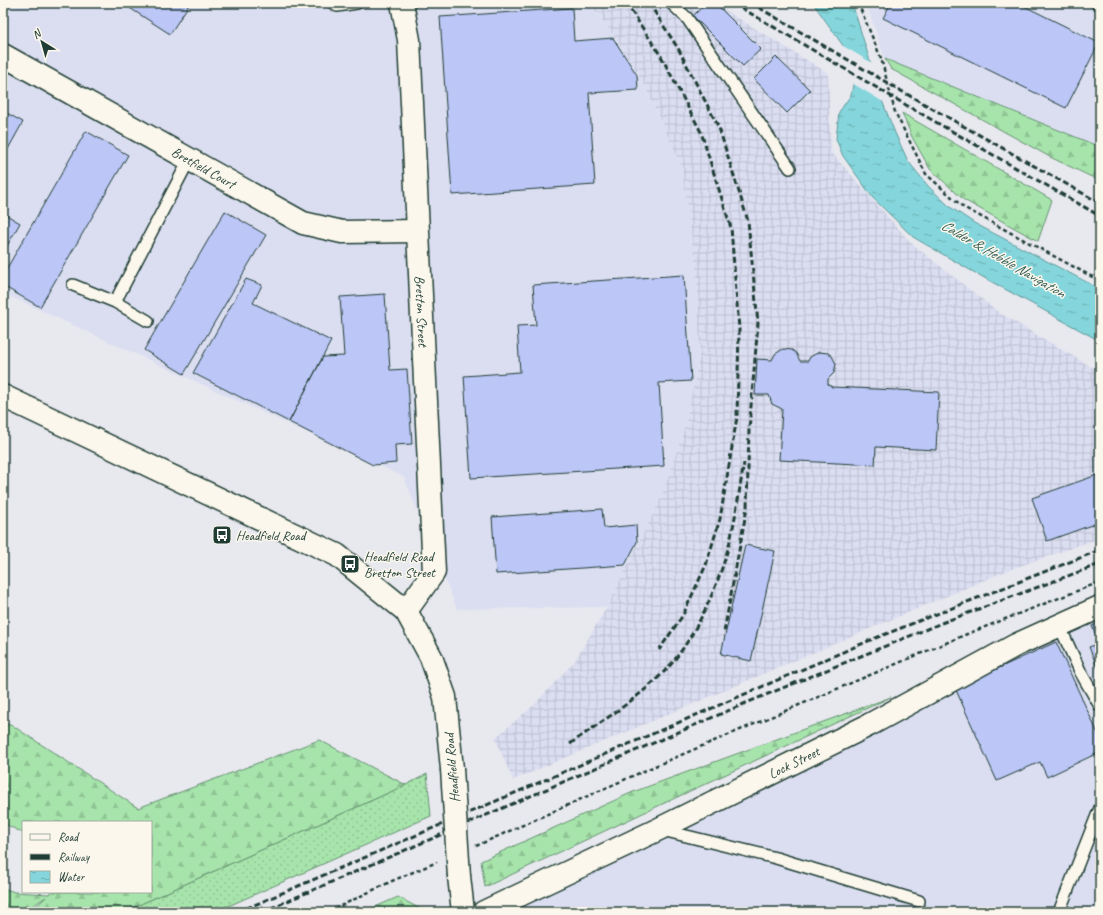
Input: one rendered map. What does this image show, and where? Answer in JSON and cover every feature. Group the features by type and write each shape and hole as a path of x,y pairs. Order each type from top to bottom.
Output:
{"street":[{"name":"Bretton Street","path":"402,3 409,40 434,572 406,611"},
{"name":"Bretfield Court","path":"3,56 303,223 342,232 417,232"},
{"name":"Headfield Road","path":"3,396 337,555 406,611 431,657 445,697 463,912"},
{"name":"Lock Street","path":"484,912 659,829 869,725 1016,645 1100,608"}],"lane":[{"path":"333,3 337,6 357,3"},
{"path":"671,3 687,18 790,168"},
{"path":"115,302 189,160"},
{"path":"73,285 115,302 148,321"},
{"path":"1059,625 1081,673 1100,706"},
{"path":"1059,912 1100,808"},
{"path":"659,829 776,858 919,900"}],"path":[{"path":"858,3 881,58 895,112 926,174 963,207 1100,281"},
{"path":"475,846 655,766 967,634 1100,582"},
{"path":"328,912 392,881 440,861"}],"shaded area":[{"path":"3,3 589,3 613,34 643,82 681,165 697,276 700,353 685,426 661,498 607,607 457,609 404,477 3,293"},
{"path":"589,3 713,3 828,73 831,152 911,243 998,312 1100,372 1100,538 1006,571 513,780 495,738 533,706 574,662 607,607 661,498 685,426 700,353 697,276 681,165 643,82 613,34"},
{"path":"866,3 1100,3 1100,147 885,59"},
{"path":"1100,617 1100,912 538,912 521,906 1070,629"}],"green space":[{"path":"885,59 1100,147 1100,181 1050,157 891,69"},
{"path":"902,113 1052,200 1038,241 964,200 930,169 912,137"},
{"path":"891,697 485,887 481,861 633,792"},
{"path":"3,723 13,726 138,808 319,740 406,785 123,912 30,912 46,897 23,912 3,912 3,888 14,892 49,894 152,893 152,821 22,821 22,832 3,823"},
{"path":"427,774 431,816 215,912 123,912 406,785"},
{"path":"398,897 426,912 364,912"},
{"path":"521,906 538,912 518,912"}],"water":[{"name":"Calder & Hebble Navigation","path":"813,3 852,3 883,103 895,133 908,161 928,186 950,207 974,223 1100,289 1100,341 913,237 873,198 843,156 836,139 839,112 851,95 854,80 844,47"}],"pier":[{"path":"838,43 872,63 885,103 852,83 842,48"}],"building":[{"path":"122,3 190,3 170,34"},
{"path":"706,3 715,3 761,49 743,66 693,16"},
{"path":"891,3 1018,3 1099,43 1066,108 883,18"},
{"path":"572,8 574,41 613,38 637,75 638,90 589,93 595,185 452,195 440,17"},
{"path":"776,57 810,90 787,113 754,79"},
{"path":"3,111 23,122 3,158"},
{"path":"86,131 128,155 40,307 3,286 3,275"},
{"path":"225,211 266,235 184,374 144,350"},
{"path":"3,213 20,223 3,253"},
{"path":"684,275 691,381 659,383 664,466 471,478 464,376 520,372 517,326 536,325 533,285"},
{"path":"246,279 262,285 253,303 331,341 289,422 193,373"},
{"path":"385,294 390,370 407,369 412,444 395,445 396,463 373,465 289,422 323,357 344,356 340,297"},
{"path":"783,349 792,350 796,353 800,361 808,361 810,357 819,352 828,353 832,356 836,364 834,373 828,379 828,384 832,387 939,392 936,450 876,447 875,465 779,460 782,409 772,404 769,395 755,395 757,359 772,360 775,354"},
{"path":"1100,474 1100,522 1047,541 1032,498"},
{"path":"602,509 604,528 636,525 637,542 625,565 496,574 492,517"},
{"path":"745,545 775,551 751,661 721,654"},
{"path":"1100,623 1100,674 1089,647 1099,643 1092,626"},
{"path":"1056,642 1100,738 1100,752 1047,777 1040,762 997,781 955,688"}],"railway":[{"path":"626,3 661,56 701,132 731,228 739,329 737,417 720,519 706,565 683,615 659,650"},
{"path":"649,3 679,50 719,128 748,221 758,323 749,430 747,507 724,632"},
{"path":"733,3 906,105 1100,216"},
{"path":"751,3 903,92 1100,203"},
{"path":"570,744 650,686 672,663 692,634 709,601 723,566 734,523 744,463"},
{"path":"238,912 873,639 1100,550"},
{"path":"262,912 746,703 944,622 1100,564"}],"place":[{"name":"Headfield Road","path":"222,535"},
{"name":"Headfield Road Bretton Street","path":"350,564"}]}
